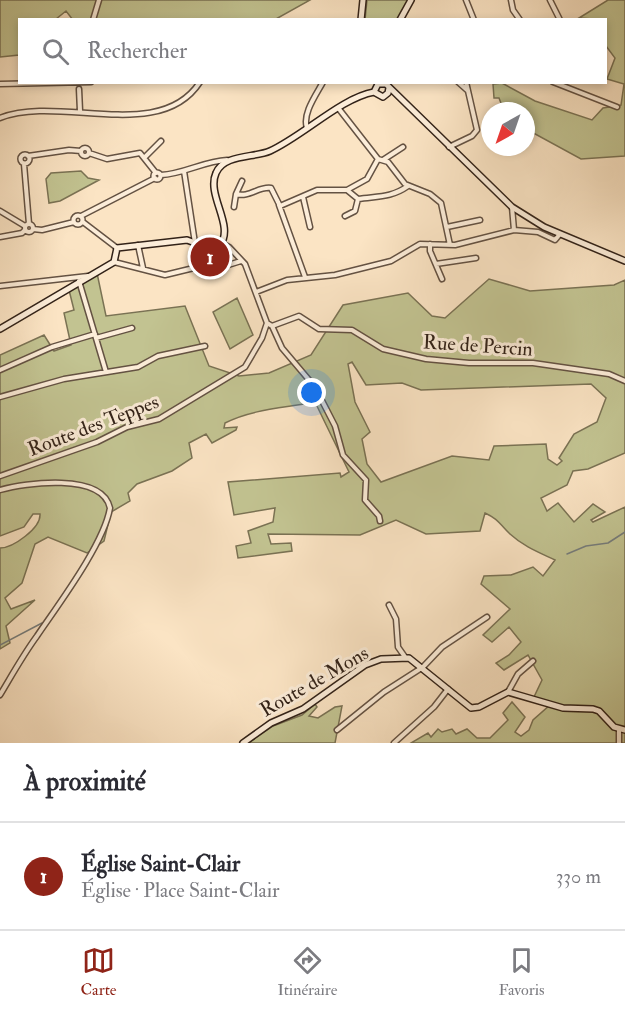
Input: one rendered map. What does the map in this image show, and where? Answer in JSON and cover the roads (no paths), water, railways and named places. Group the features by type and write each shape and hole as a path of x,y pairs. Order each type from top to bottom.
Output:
{"street":[{"path":"94,18 99,0"},
{"path":"361,18 363,0"},
{"path":"402,18 411,0"},
{"path":"466,0 473,18"},
{"path":"511,0 513,10 519,18"},
{"path":"550,0 559,18"},
{"path":"0,84 18,84"},
{"path":"0,117 21,112 80,111 134,115 155,112 189,97 199,84"},
{"path":"307,129 306,120 322,84"},
{"path":"383,84 512,207 560,234 625,261"},
{"path":"460,84 468,91"},
{"path":"449,148 472,136 477,130 466,84"},
{"path":"558,84 617,106"},
{"path":"74,222 76,216 81,216 157,175 264,153 375,87 379,97 385,96 403,102"},
{"path":"385,96 389,88"},
{"path":"79,89 80,111"},
{"path":"339,109 381,160 408,186 430,194 441,203 450,245"},
{"path":"145,157 161,141"},
{"path":"279,206 316,190 347,190 367,178 381,160 403,147"},
{"path":"82,222 79,225 74,222 42,230 33,229 30,232 27,226 24,164 21,158 23,155 69,150 81,151 83,156 89,153 108,159 133,153 145,157 157,175"},
{"path":"81,216 82,222 117,248 187,240 214,247 222,243 225,234 214,183 219,168 233,160"},
{"path":"206,164 213,163 219,168"},
{"path":"184,171 195,243"},
{"path":"234,207 236,194 243,181"},
{"path":"358,199 370,195 385,198 408,186"},
{"path":"236,194 249,194 267,187 271,188 305,277"},
{"path":"347,190 358,199"},
{"path":"303,197 310,227"},
{"path":"345,216 355,211 358,199"},
{"path":"512,207 514,231"},
{"path":"0,211 27,226"},
{"path":"447,227 480,220"},
{"path":"0,237 22,233 27,226"},
{"path":"256,292 283,280 334,275 391,261 413,247 430,244 450,245 514,231 538,232 555,240 560,234"},
{"path":"222,243 229,247 241,261 282,348 315,387 335,426 343,455 366,480 365,500 379,516 380,521"},
{"path":"430,244 430,251 442,279"},
{"path":"138,245 143,268"},
{"path":"202,266 203,246"},
{"path":"114,262 117,248"},
{"path":"436,264 476,258"},
{"path":"0,329 114,262 165,275 202,266 215,269 241,261"},
{"path":"0,286 88,276"},
{"path":"79,281 106,372"},
{"name":"Rue de Percin","path":"270,325 299,316 319,329 352,330 383,349 426,359 469,363 533,363 609,374 625,381"},
{"name":"Route des Teppes","path":"0,476 97,442 120,429 166,415 245,367 270,325"},
{"path":"0,370 52,347 132,328"},
{"path":"0,398 64,379 138,368 158,356 205,346"},
{"name":"Route des Teppes","path":"0,490 56,482 70,483 95,491 106,499 110,508 92,551 0,695"},
{"path":"389,605 396,619 398,647 405,657 423,667 471,708 479,707 508,692 518,674 532,661"},
{"path":"337,730 392,686 423,667 442,647 487,617"},
{"name":"Route de Mons","path":"243,743 271,723 303,709 365,665 381,658 405,657"},
{"path":"394,743 434,707 448,689"},
{"path":"508,692 563,708 593,709 622,729 619,743"}],"waterway":[{"path":"567,554 586,546 608,543 625,532"},
{"path":"0,645 42,623"}],"place":[{"name":"Église Saint-Clair","path":"210,257"}]}
